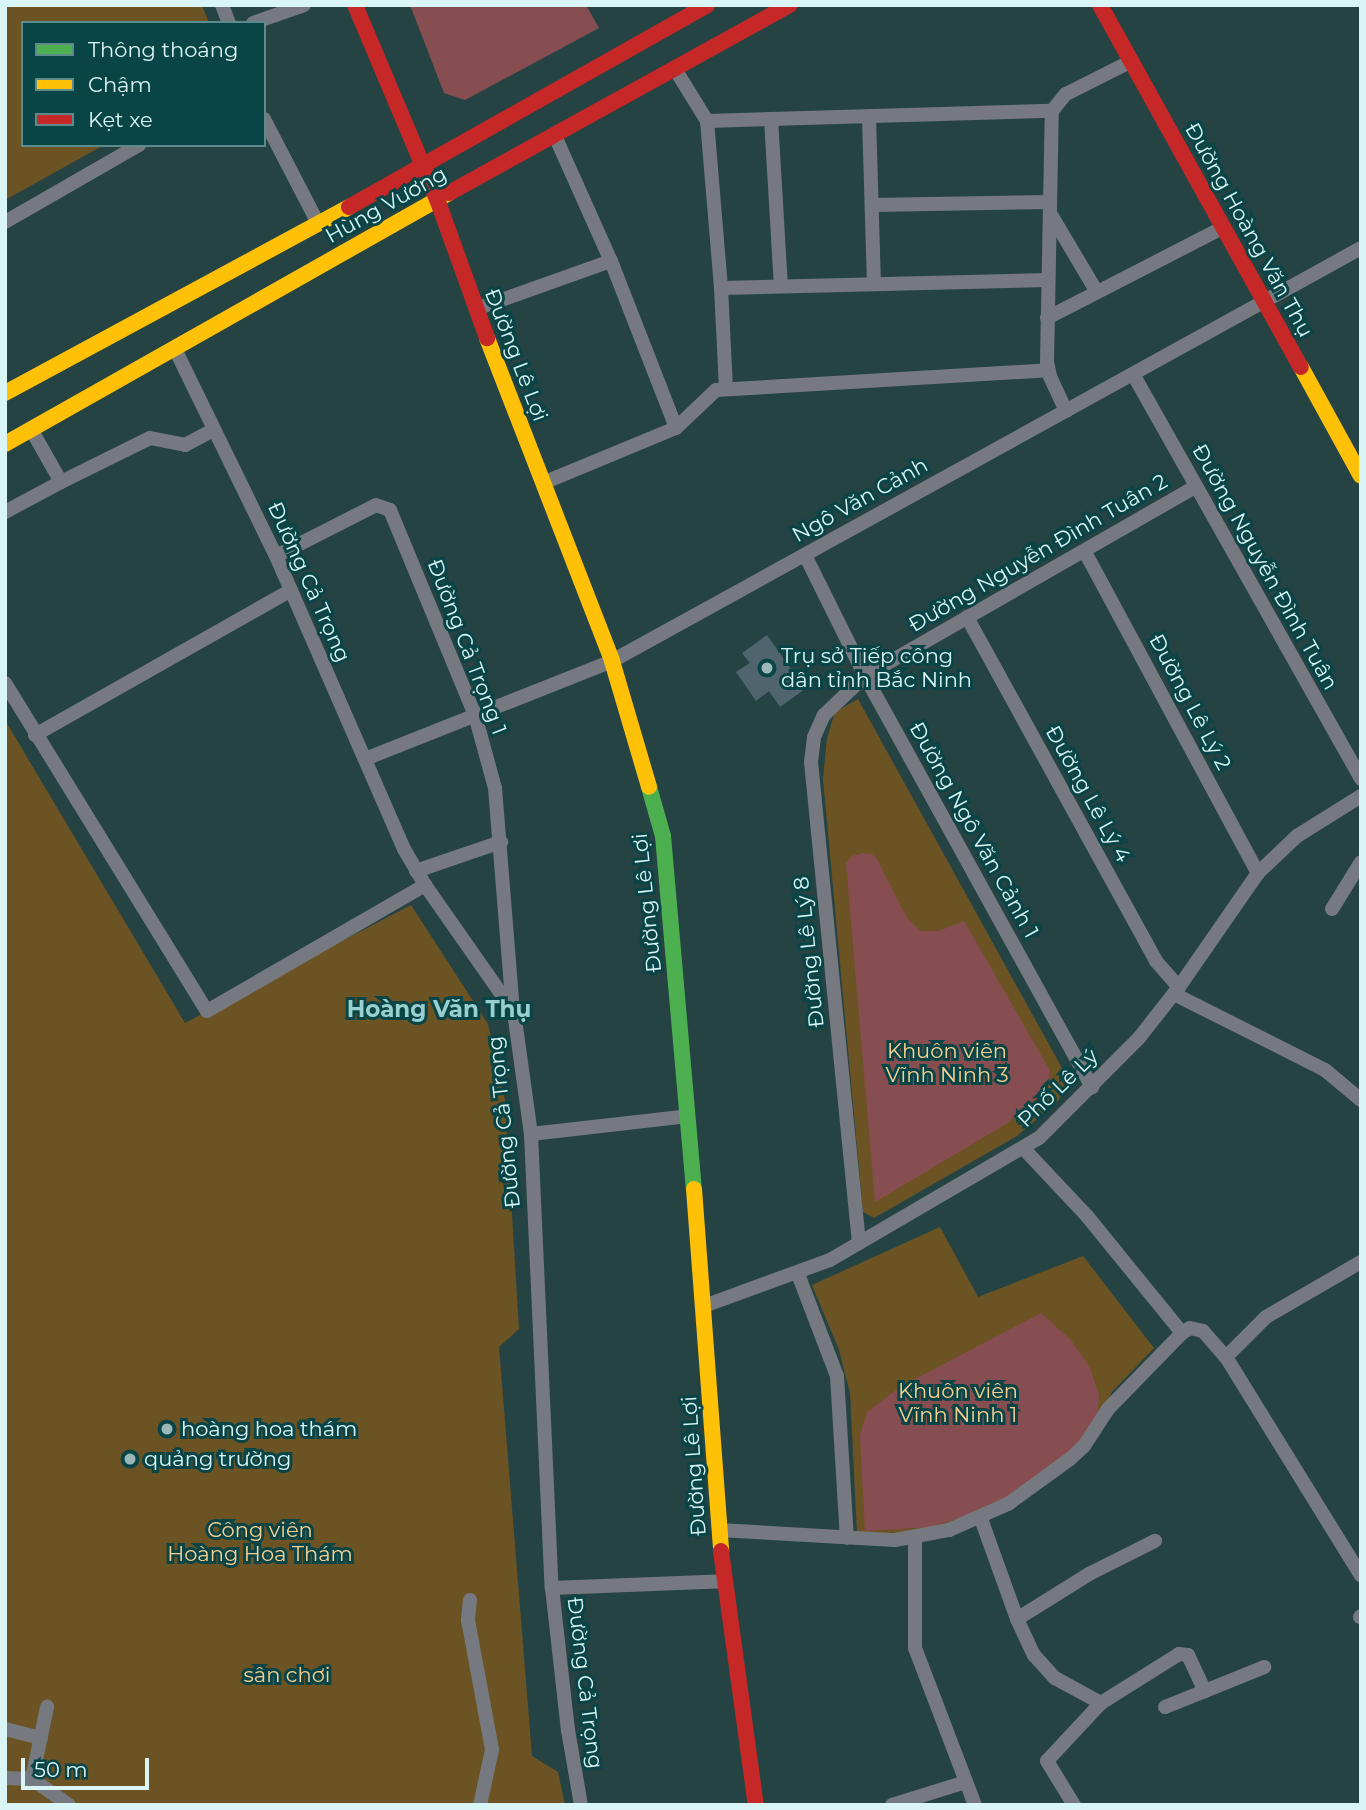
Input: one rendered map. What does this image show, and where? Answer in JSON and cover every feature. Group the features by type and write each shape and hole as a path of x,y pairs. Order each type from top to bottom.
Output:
{"main road":[{"name":"Đường Lê Lợi","path":"355,5 437,199 476,309 612,661 663,836 669,869 723,1581 756,1805"},
{"name":"Hùng Vương","path":"5,393 423,166 707,5"},
{"name":"Hùng Vương","path":"5,444 437,199 789,5"},
{"name":"Đường Hoàng Văn Thụ","path":"1100,5 1361,476"}],"street":[{"path":"259,21 304,5"},
{"path":"1066,411 1048,370 1052,111 1066,94 1132,61"},
{"path":"675,69 708,121 726,389"},
{"path":"708,121 1052,111"},
{"path":"869,117 874,284"},
{"path":"771,119 781,286"},
{"path":"266,123 318,223"},
{"path":"555,136 611,261 676,428"},
{"path":"5,222 136,147"},
{"path":"872,205 1050,207"},
{"path":"1050,207 1097,292"},
{"path":"1047,317 1224,227"},
{"name":"Ngô Văn Cảnh","path":"365,759 612,661 1361,248"},
{"path":"476,309 611,261"},
{"path":"721,288 1048,280"},
{"name":"Đường Cả Trọng","path":"175,349 276,556 416,871 513,1012 531,1134 552,1588 568,1730 581,1805"},
{"path":"543,483 676,428 706,396 716,390 1048,370"},
{"name":"Đường Nguyễn Đình Tuân","path":"1133,374 1361,779"},
{"path":"31,429 61,482"},
{"path":"5,512 150,438 186,445 214,430"},
{"name":"Đường Nguyễn Đình Tuân 2","path":"865,676 1195,487"},
{"name":"Đường Cả Trọng 1","path":"276,556 376,505 390,510 475,715 495,788 513,1012"},
{"name":"Đường Lê Lý 2","path":"1085,552 1258,873"},
{"name":"Đường Ngô Văn Cảnh 1","path":"805,555 865,676 1092,1087"},
{"path":"36,735 290,591"},
{"name":"Đường Lê Lý 4","path":"967,617 1156,961 1176,990"},
{"name":"Đường Lê Lý 8","path":"859,1243 811,762 814,737 824,715 865,676"},
{"path":"5,683 207,1011 425,885"},
{"name":"Phố Lê Lý","path":"704,1306 797,1274 859,1243 1024,1149 1046,1132 1139,1038 1258,873 1297,836 1361,796"},
{"path":"416,871 501,842"},
{"path":"1332,909 1361,862"},
{"path":"1176,990 1325,1070 1361,1100"},
{"path":"531,1134 688,1116"},
{"path":"1024,1149 1087,1216 1182,1333"},
{"path":"1226,1357 1266,1317 1361,1262"},
{"path":"797,1274 837,1376 847,1538"},
{"path":"719,1530 847,1538 915,1538 950,1530 1009,1504 1052,1474 1084,1446 1108,1409 1182,1333 1191,1328 1203,1331 1226,1357 1361,1576"},
{"path":"980,1516 1017,1619 1034,1655 1048,1673 1101,1703"},
{"path":"915,1538 915,1648 975,1805"},
{"path":"1017,1619 1089,1574 1155,1541"},
{"path":"552,1588 723,1581"},
{"path":"470,1600 468,1620 492,1749 480,1805"},
{"path":"1074,1805 1047,1762 1101,1703 1185,1652 1205,1690"},
{"path":"1164,1707 1264,1667"},
{"path":"32,1779 47,1707"},
{"path":"5,1729 41,1738"},
{"path":"5,1777 32,1779 69,1805"},
{"path":"892,1805 966,1782"}],"green space":[{"path":"5,5 202,5 208,21 21,21 21,147 100,147 5,200"},
{"name":"Khuôn viên Vĩnh Ninh 3","path":"858,699 1062,1068 1066,1086 1059,1100 1017,1136 874,1218 863,1212 823,779 827,738 835,712"},
{"name":"Công viên Hoàng Hoa Thám","path":"5,720 185,1023 411,905 488,1024 505,1100 519,1329 499,1347 532,1756 558,1772 565,1805 5,1805"},
{"name":"Khuôn viên Vĩnh Ninh 1","path":"940,1227 978,1297 1083,1256 1154,1348 1112,1392 1090,1433 1005,1503 922,1533 857,1534 850,1393 839,1350 812,1285"}],"shaded area":[{"path":"410,5 586,5 599,28 465,100 444,93"},
{"path":"872,854 877,859 907,918 920,931 939,931 964,921 1049,1069 1049,1081 1045,1091 1006,1124 875,1202 846,863 852,856"},
{"path":"1041,1313 1071,1340 1090,1368 1099,1395 1097,1419 1076,1448 1015,1493 973,1514 931,1527 865,1531 860,1435 867,1412 900,1387"}],"building":[{"name":"Trụ sở Tiếp công dân tỉnh Bắc Ninh","path":"767,635 805,689 780,707 769,691 756,701 736,672 750,663 742,653"}],"traffic: fast":[{"path":"649,787 663,836 694,1189"}],"traffic: slow":[{"path":"5,444 449,193"},
{"path":"5,393 349,207"},
{"path":"487,338 612,661 649,787"},
{"path":"1301,367 1361,476"},
{"path":"694,1189 721,1551"}],"traffic: jam":[{"path":"355,5 437,199 487,338"},
{"path":"349,207 707,5"},
{"path":"449,193 789,5"},
{"path":"1100,5 1301,367"},
{"path":"721,1551 756,1805"}],"place":[{"name":"Trụ sở Tiếp công dân tỉnh Bắc Ninh","path":"767,668"},
{"name":"hoàng hoa thám","path":"167,1429"},
{"name":"quảng trường","path":"130,1459"}],"district":[{"name":"Hoàng Văn Thụ","path":"439,1009"}],"park label":[{"name":"sân chơi","path":"287,1675"}]}
